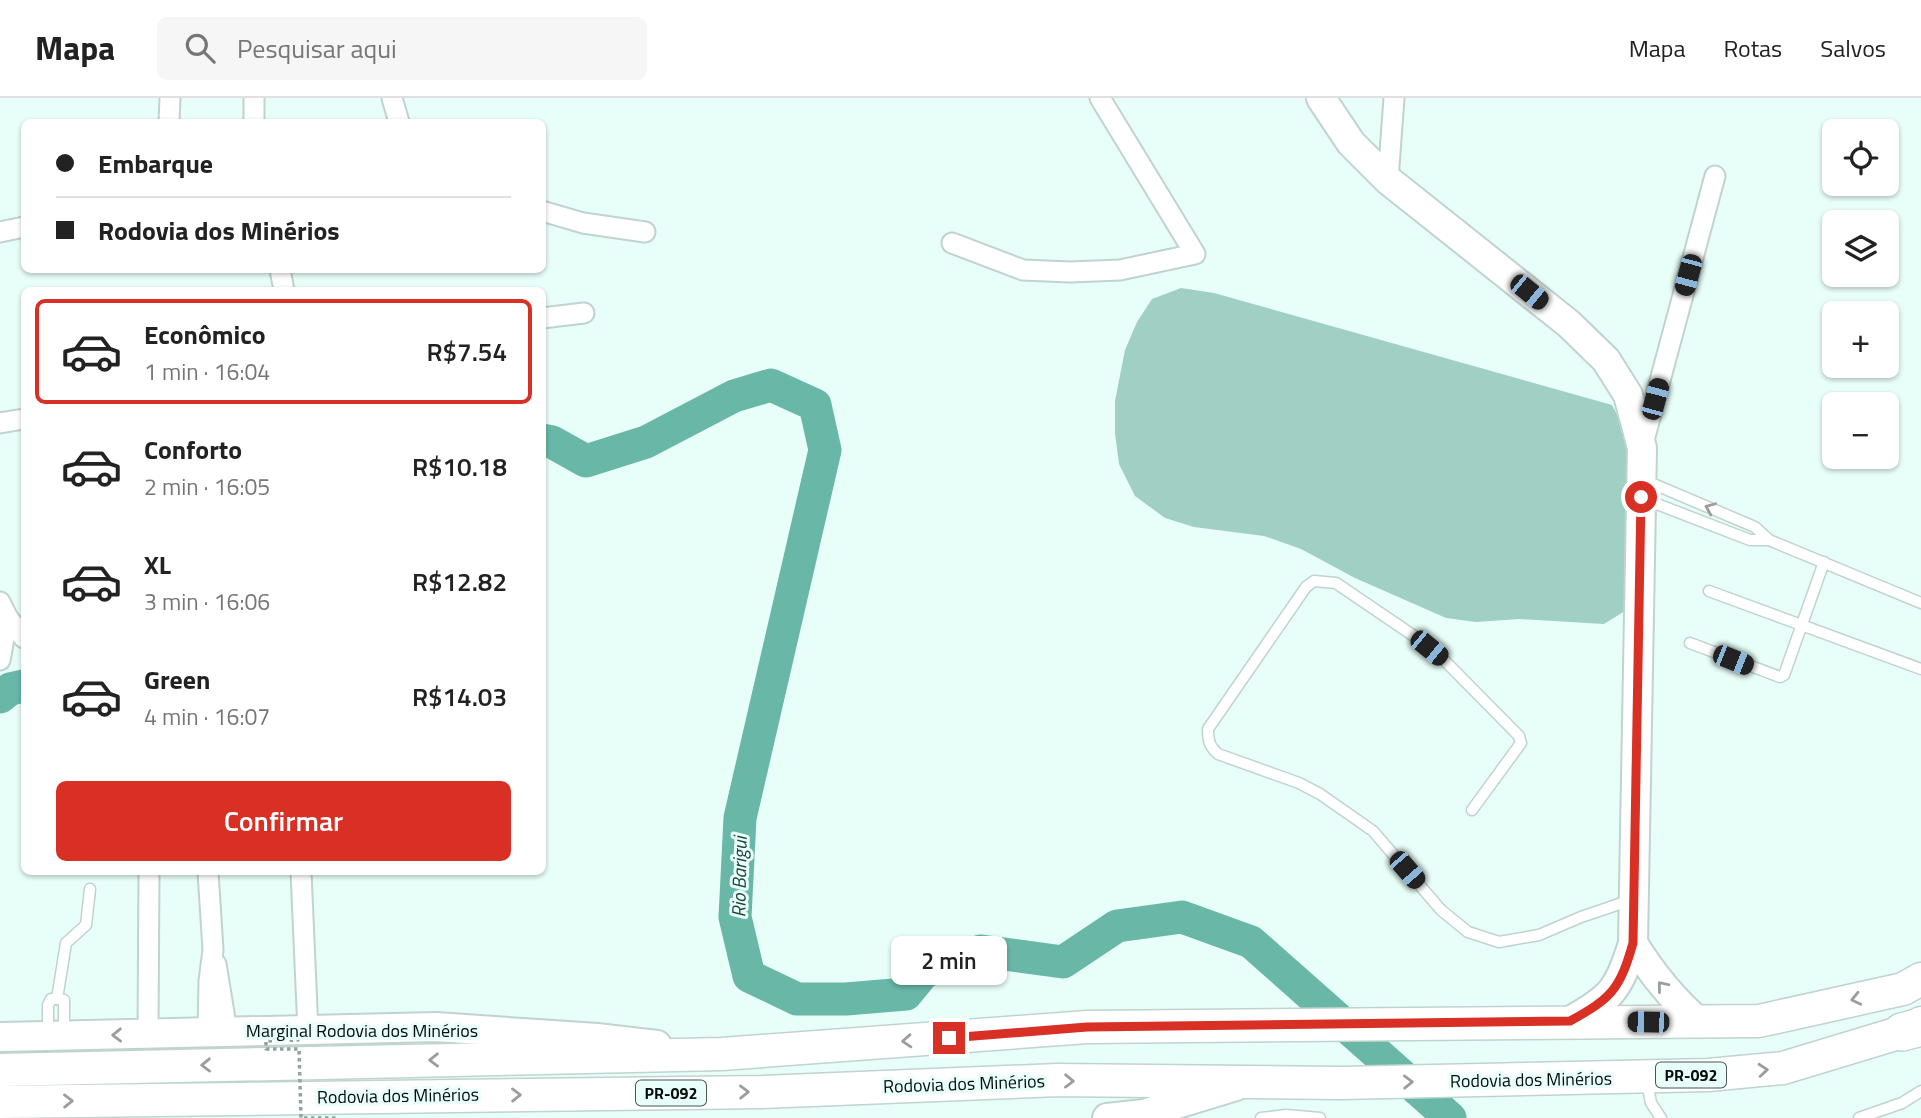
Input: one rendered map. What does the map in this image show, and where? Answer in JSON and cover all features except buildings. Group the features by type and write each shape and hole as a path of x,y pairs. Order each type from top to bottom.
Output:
{"main road":[{"path":"1321,98 1351,143 1388,180 1569,324 1606,360 1628,395 1642,448 1633,943 1623,977 1601,1004 1570,1021"},
{"path":"1633,943 1651,973 1674,1000 1700,1023"},
{"name":"Rodovia dos Minérios","path":"0,1070 722,1054 1087,1027 1759,1021 1903,989 1921,979"},
{"name":"Marginal Rodovia dos Minérios","path":"0,1037 436,1027 597,1038 722,1054"},
{"name":"Rodovia dos Minérios","path":"0,1102 762,1092 1058,1080 1341,1083 1708,1075 1783,1068 1914,1027"},
{"path":"1107,1118 1144,1114 1247,1083"}],"street":[{"path":"169,119 170,98"},
{"path":"254,98 254,119"},
{"path":"392,98 398,119"},
{"path":"952,243 1023,270 1120,270 1195,254 1100,98"},
{"path":"1388,180 1394,98"},
{"path":"1642,448 1715,176"},
{"path":"546,212 583,223 645,232"},
{"path":"0,232 21,228"},
{"path":"546,318 584,313"},
{"path":"0,423 21,420"},
{"path":"4,610 21,634"},
{"path":"0,660 4,610"},
{"path":"148,1034 149,875"},
{"path":"208,875 212,950 221,981 217,1031"},
{"path":"301,875 303,1031"}],"lane":[{"path":"1641,488 1750,540 1769,540"},
{"path":"1641,488 1755,527 1769,540 1921,603"},
{"path":"1690,643 1780,677 1784,675 1824,562"},
{"path":"1472,810 1521,743 1519,736 1444,660 1414,636 1336,583 1314,581 1306,587 1208,729 1208,740 1218,754 1299,783 1320,794 1373,831 1441,910 1468,932 1499,942 1539,935 1634,899"},
{"path":"1709,591 1921,669"},
{"path":"58,999 66,943 86,925 90,889"},
{"path":"51,999 64,1000 56,1036 48,1005 51,999"},
{"path":"1646,1077 1651,1103 1661,1118"},
{"path":"1859,1118 1902,1103 1921,1091"},
{"path":"1261,1118 1286,1115 1320,1118"}],"path":[{"path":"303,1031 298,1040 266,1041 266,1049 299,1049 301,1118 337,1118"}],"green space":[{"path":"1181,288 1214,293 1612,405 1626,432 1634,461 1628,609 1604,624 1519,619 1476,622 1446,618 1355,578 1301,549 1264,536 1194,527 1165,518 1135,496 1119,464 1115,401 1125,350 1137,322 1152,299"}],"waterway":[{"name":"Rio Barigui","path":"546,441 586,461 646,442 734,396 771,385 815,405 825,450 740,818 735,917 749,976 797,999 846,999 906,994 924,972 981,951 1063,962 1117,926 1182,917 1251,942 1450,1118"},
{"name":"Rio Barigui","path":"0,697 10,689 21,687"}],"route":[{"path":"949,1038 1087,1027 1570,1021 1601,1004 1623,977 1633,943 1641,497"}]}
